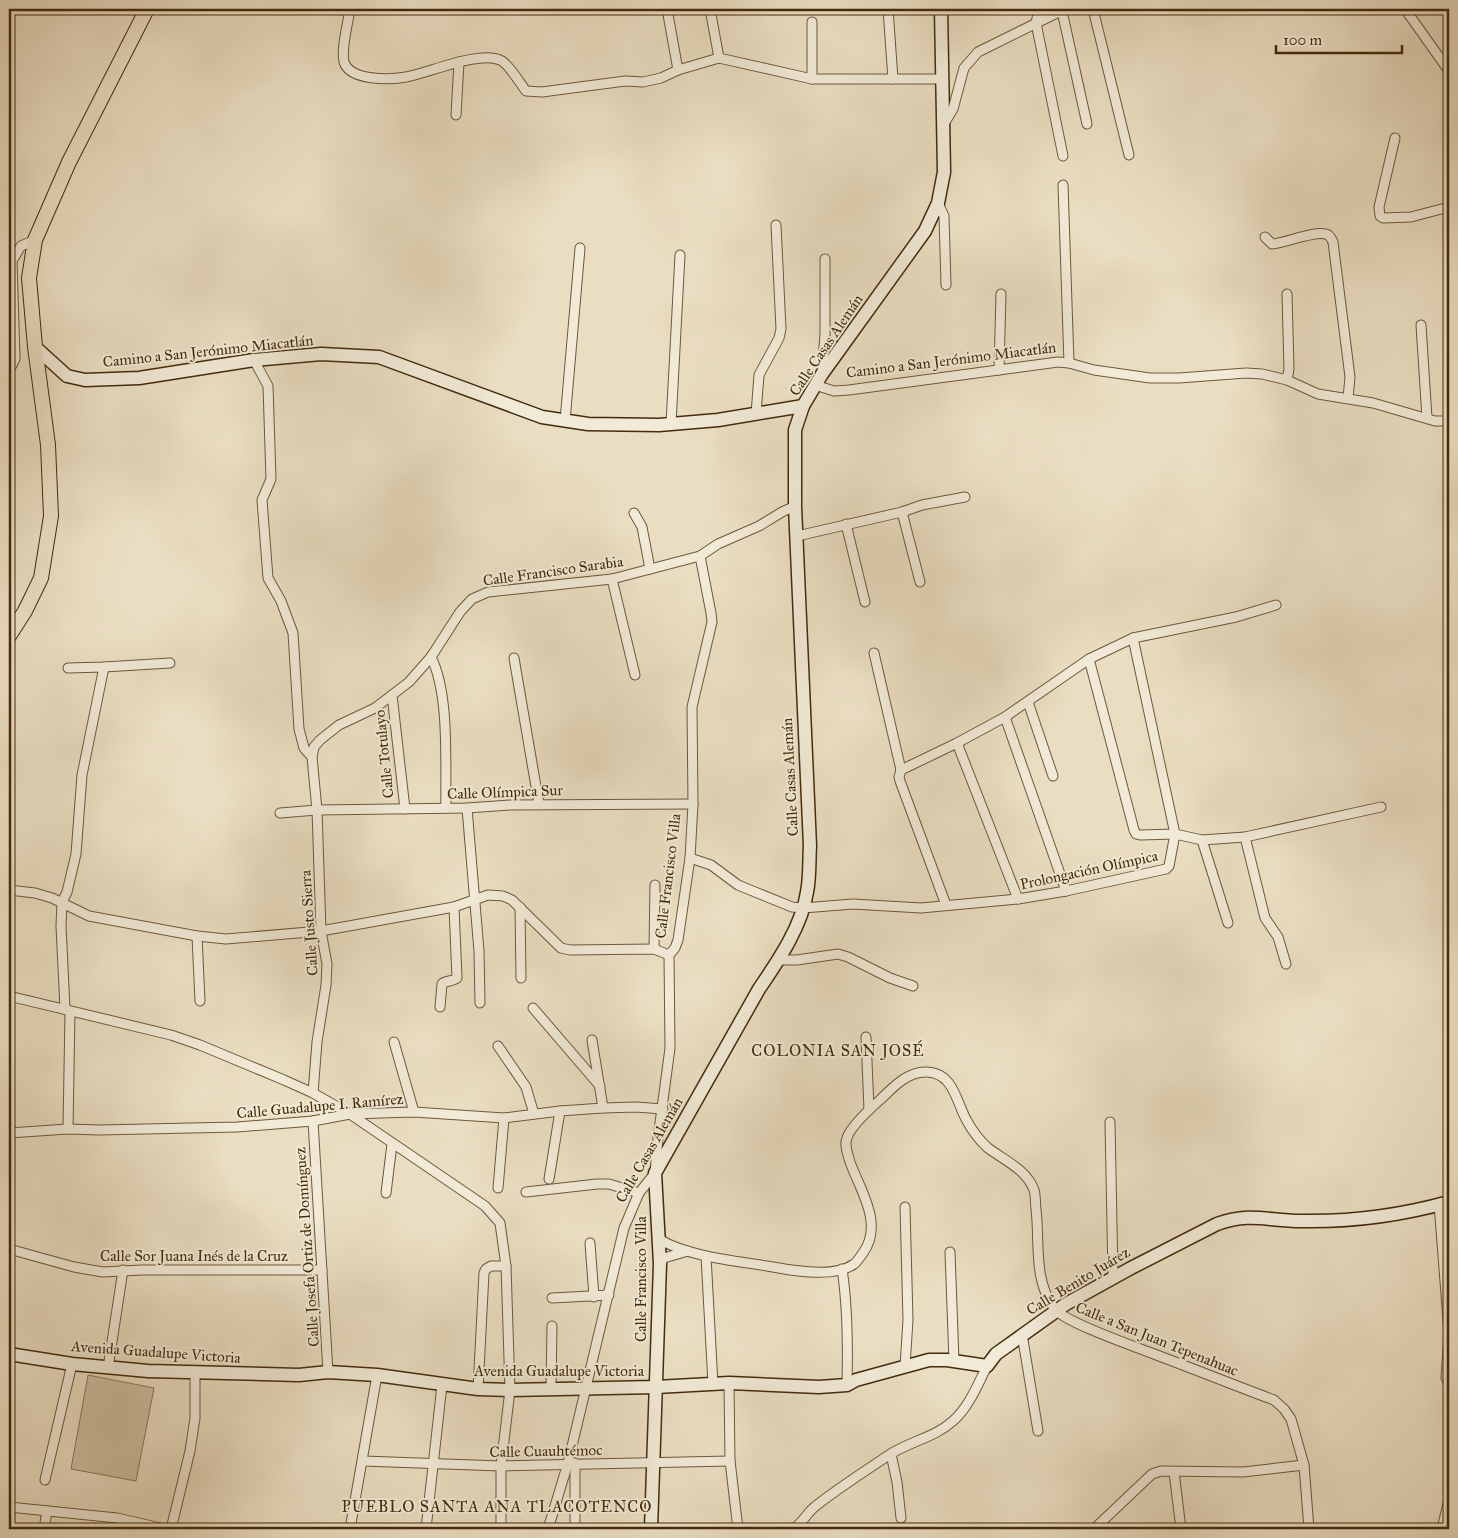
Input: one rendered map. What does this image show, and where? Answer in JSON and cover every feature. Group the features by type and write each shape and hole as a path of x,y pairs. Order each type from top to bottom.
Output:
{"main road":[{"path":"9,636 25,611 41,578 51,516 48,445 35,347 29,278 34,240 69,162 147,9"}],"street":[{"path":"350,9 343,54 344,64 352,72 363,77 405,77 459,62 490,57 503,62 526,91 542,92 625,81 643,82 661,78 678,70 719,58 812,79 943,79"},
{"path":"667,9 678,70"},
{"path":"710,9 719,58"},
{"path":"888,9 893,79"},
{"name":"Calle Casas Alemán","path":"548,1529 571,1463 586,1388 624,1228 640,1193 655,1173 759,988 778,960 797,924 807,894 810,846 795,506 795,430 803,406 818,380 925,231 938,203 944,172 941,9"},
{"path":"1039,9 1036,23 1063,156"},
{"path":"1093,9 1129,155"},
{"path":"1405,9 1449,71"},
{"path":"944,124 953,109 964,68 978,52 1064,10 1087,124"},
{"path":"812,22 812,79"},
{"path":"456,115 459,62"},
{"path":"1395,138 1379,212 1380,216 1382,218 1411,217 1449,206"},
{"path":"1063,185 1068,363"},
{"path":"938,203 944,216 946,284"},
{"path":"756,414 759,375 779,338 781,329 776,226"},
{"path":"1265,237 1272,244 1318,234 1330,236 1333,242 1350,376 1348,398"},
{"path":"9,371 15,359 12,260 21,246 34,240"},
{"path":"565,421 580,248"},
{"path":"672,424 680,255"},
{"path":"818,380 825,334 825,259"},
{"path":"999,370 1001,294"},
{"path":"1287,294 1289,369 1287,380"},
{"path":"1421,325 1427,418"},
{"name":"Camino a San Jerónimo Miacatlán","path":"35,347 67,376 85,380 139,378 254,360 321,354 379,357 542,417 588,424 672,424 718,420 803,406"},
{"path":"254,360 268,386 271,479 262,500 268,578 281,601 293,633 300,738 304,748 312,758"},
{"name":"Camino a San Jerónimo Miacatlán","path":"818,380 834,391 849,390 1040,364 1068,363 1094,370 1150,378 1179,378 1246,373 1262,374 1287,380 1318,394 1373,403 1435,421 1449,422"},
{"path":"797,536 902,512 922,505 966,497"},
{"name":"Calle Francisco Sarabia","path":"312,758 314,747 339,725 375,708 409,682 431,657 460,612 472,599 488,592 612,579 700,556 718,544 759,526 795,506"},
{"path":"902,512 920,582"},
{"path":"634,514 642,527 650,568"},
{"path":"846,524 864,602"},
{"name":"Calle Francisco Villa","path":"651,1529 660,1264 655,1173 670,1048 670,955 678,940 690,858 693,804 692,707 712,622 712,613 700,556"},
{"path":"612,579 635,675"},
{"path":"902,770 957,743 1005,716 1089,659 1133,638 1236,616 1276,605"},
{"path":"1133,638 1174,834"},
{"path":"874,653 902,770 900,781 946,905"},
{"path":"431,657 435,665 442,699 445,729 446,808"},
{"path":"514,658 539,804"},
{"path":"1089,659 1136,834 1174,834 1202,840 1245,838 1381,807"},
{"path":"68,668 170,663"},
{"path":"68,1129 67,1010 61,926 62,902 67,892 76,854 82,775 104,667"},
{"name":"Calle Totulayo","path":"392,695 404,809"},
{"path":"1028,702 1053,776"},
{"path":"1005,716 1066,891"},
{"path":"957,743 1018,899"},
{"name":"Calle Justo Sierra","path":"312,758 317,810 321,931 327,964 326,985 317,1042 313,1094"},
{"name":"Calle Olímpica Sur","path":"280,813 317,810 467,808 539,804 693,804"},
{"path":"467,808 479,951 480,1002"},
{"name":"Prolongación Olímpica","path":"690,858 711,865 738,885 792,907 803,908 853,904 921,908 1018,899 1166,870 1174,834"},
{"path":"1245,838 1265,918 1278,937 1286,964"},
{"path":"1202,840 1228,922"},
{"path":"654,949 655,885"},
{"path":"9,890 35,893 62,902 89,916 197,936 226,939 321,931 454,907 488,895 503,896 512,900 520,907 562,948 570,950 654,949 670,955"},
{"path":"440,1007 442,984 444,981 454,981 457,978 454,907"},
{"path":"520,907 521,978"},
{"path":"197,936 200,1001"},
{"path":"778,960 797,960 838,954 855,960 890,978 913,986"},
{"path":"9,996 171,1035 200,1044 313,1094 350,1114 485,1206 500,1224 506,1266 510,1390 501,1466 501,1529"},
{"path":"533,1008 600,1086"},
{"path":"866,1037 869,1110"},
{"path":"592,1040 603,1108"},
{"path":"394,1042 414,1112"},
{"path":"498,1046 526,1087 534,1114"},
{"name":"Calle a San Juan Tepenahuac","path":"660,1240 706,1256 790,1270 819,1272 842,1269 856,1263 866,1249 871,1229 871,1217 855,1177 846,1146 847,1137 869,1110 908,1076 923,1072 934,1072 950,1082 967,1122 985,1146 1023,1173 1034,1191 1041,1279 1046,1295 1056,1311 1114,1340 1274,1400 1291,1419 1304,1464 1309,1529"},
{"name":"Calle Guadalupe I. Ramírez","path":"9,1133 68,1129 237,1127 313,1121 350,1114 414,1112 504,1118 603,1108 636,1107 663,1109"},
{"path":"549,1178 560,1111"},
{"path":"498,1188 504,1118"},
{"name":"Calle Josefa Ortiz de Domínguez","path":"313,1121 328,1372"},
{"path":"1110,1122 1114,1277"},
{"path":"386,1193 392,1144"},
{"path":"526,1192 609,1184 640,1193"},
{"path":"1444,1203 1449,1333 1448,1382"},
{"name":"Calle Benito Juárez","path":"793,1529 816,1506 891,1454 934,1434 953,1420 961,1411 996,1354 1022,1334 1074,1299 1218,1224 1237,1218 1301,1221 1340,1219 1380,1215 1444,1203"},
{"path":"905,1207 908,1320 905,1366"},
{"path":"590,1243 594,1297"},
{"name":"Calle Sor Juana Inés de la Cruz","path":"9,1249 74,1267 103,1272 123,1270 322,1270"},
{"path":"660,1264 664,1258 689,1251"},
{"path":"950,1252 954,1361"},
{"path":"706,1256 714,1384"},
{"path":"478,1389 484,1273 491,1266 506,1266"},
{"path":"842,1269 848,1328 847,1385"},
{"path":"108,1368 123,1270"},
{"path":"552,1298 609,1295"},
{"path":"552,1326 552,1389"},
{"path":"1022,1334 1038,1431"},
{"name":"Avenida Guadalupe Victoria","path":"9,1354 72,1364 148,1371 299,1375 328,1372 377,1375 478,1389 510,1390 656,1387 729,1383 819,1387 847,1385 856,1380 929,1360 954,1361 987,1366"},
{"path":"45,1480 72,1364"},
{"path":"171,1529 190,1451 195,1418 196,1373"},
{"path":"350,1529 377,1375"},
{"path":"729,1383 730,1461 738,1529"},
{"path":"426,1529 442,1385"},
{"path":"891,1454 897,1482 901,1518"},
{"name":"Calle Cuauhtémoc","path":"363,1461 501,1466 730,1461"},
{"path":"571,1463 575,1529"},
{"path":"1094,1529 1152,1474 1161,1471 1243,1472 1304,1464"},
{"path":"1174,1472 1181,1529"},
{"path":"1442,1529 1449,1499"},
{"path":"9,1507 117,1518 165,1529"},
{"path":"44,1529 47,1511"},
{"path":"806,1518 806,1529"}],"shaded area":[{"path":"88,1375 154,1388 136,1481 71,1469"}],"district":[{"name":"COLONIA SAN JOSÉ","path":"838,1050"},
{"name":"PUEBLO SANTA ANA TLACOTENCO","path":"497,1506"}]}
